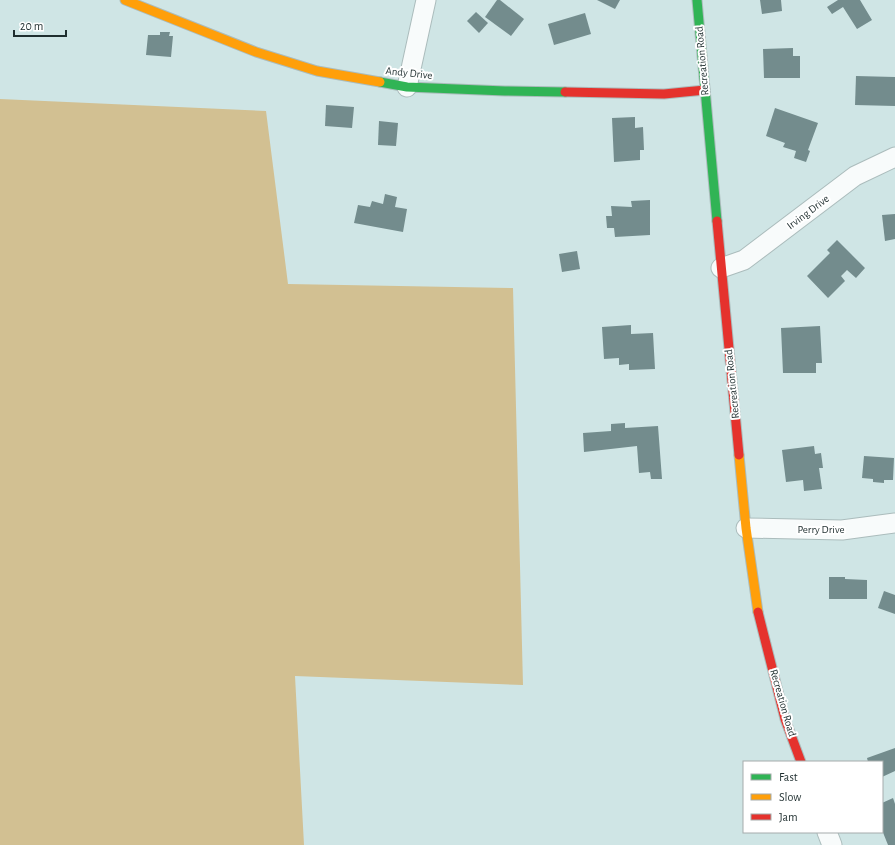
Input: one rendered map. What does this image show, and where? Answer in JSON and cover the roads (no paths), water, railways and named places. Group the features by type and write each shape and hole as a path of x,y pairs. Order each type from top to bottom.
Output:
{"street":[{"name":"Andy Drive","path":"125,0 256,52 317,71 407,86 505,91 664,94 705,90"},
{"path":"407,86 426,0"},
{"name":"Recreation Road","path":"697,0 746,528 757,608 785,719 801,761"},
{"name":"Irving Drive","path":"721,268 744,260 855,176 895,156"},
{"name":"Perry Drive","path":"746,528 842,530 895,523"},
{"path":"827,833 832,845"}]}
